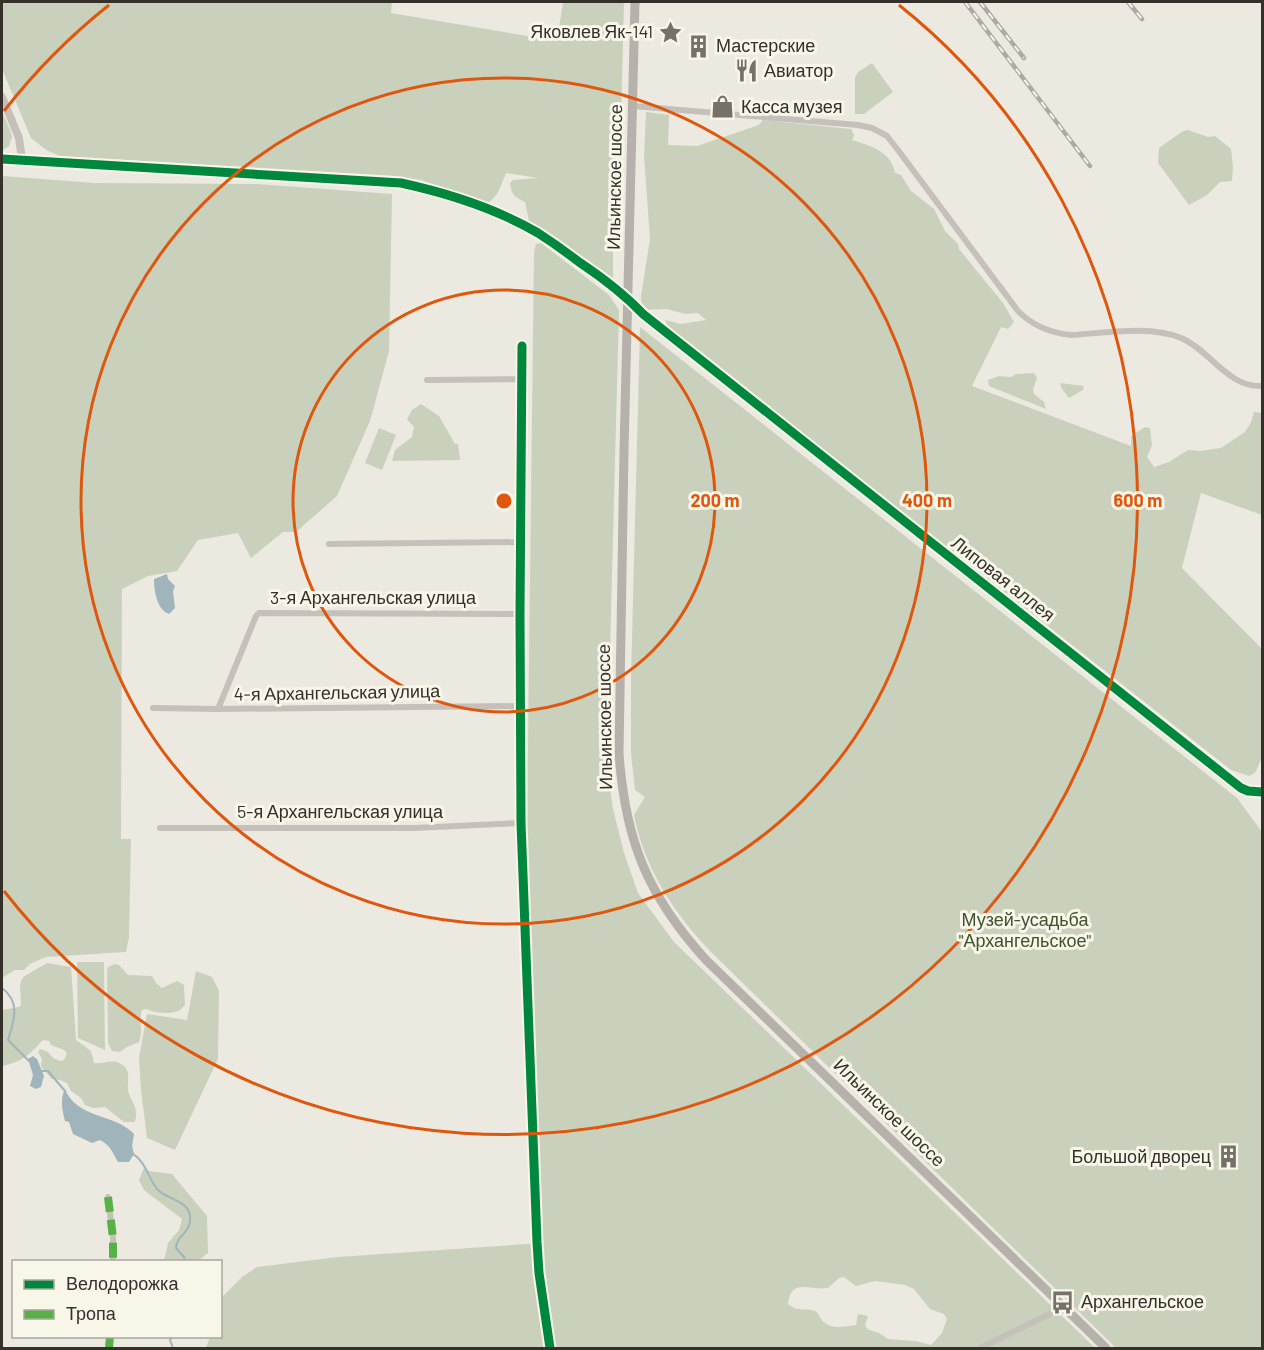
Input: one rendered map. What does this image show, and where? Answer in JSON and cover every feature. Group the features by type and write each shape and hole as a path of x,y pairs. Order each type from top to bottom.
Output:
{"main road":[{"name":"Ильинское шоссе","path":"635,2 623,462 619,753 622,793 639,856 650,883 665,910 682,934 706,960 1106,1348"}],"street":[{"path":"2,97 19,138 22,160"},
{"path":"633,106 802,121 851,123 872,128 887,136 1018,311 1029,322 1041,328 1065,334 1153,332 1168,334 1193,344 1242,383 1263,386"},
{"name":"Липовая аллея","path":"2,159 345,179 407,185 486,209 537,233 617,288 652,321 1204,758 1248,790 1263,792"},
{"path":"522,346 521,823 537,1242 550,1348"},
{"path":"428,380 522,379"},
{"path":"329,544 521,542"},
{"name":"3-я Архангельская улица","path":"218,709 259,613 520,614"},
{"name":"4-я Архангельская улица","path":"153,708 521,706"},
{"name":"5-я Архангельская улица","path":"160,828 414,828 521,823"},
{"path":"108,1197 113,1260"},
{"path":"980,1348 1064,1307"}],"green space":[{"path":"2,2 392,2 391,13 557,41 563,2 624,2 618,233 613,250 613,278 606,276 530,226 525,202 514,195 510,183 513,180 538,178 506,173 497,194 487,203 421,180 396,176 60,156 46,150 31,138 2,69"},
{"path":"872,63 893,92 864,114 855,114 855,78 858,72"},
{"path":"2,111 12,137 9,146 2,151"},
{"path":"646,112 669,115 668,145 697,146 759,125 763,120 851,129 854,135 852,140 885,154 895,173 901,175 911,191 934,209 945,231 958,244 959,249 1003,303 1014,322 1008,329 1001,327 972,386 1131,446 1131,436 1145,427 1150,428 1152,445 1147,457 1154,467 1169,462 1188,450 1221,448 1245,432 1254,412 1262,413 1262,515 1201,493 1182,568 1262,649 1262,757 1255,773 1249,776 1231,770 669,328 665,320 681,324 706,320 698,313 685,314 667,309 642,310 641,296 650,239 644,156"},
{"path":"1188,130 1208,137 1215,136 1231,149 1233,167 1232,181 1220,182 1207,195 1189,205 1158,163 1159,148"},
{"path":"2,176 95,183 257,184 392,194 389,351 370,421 337,496 296,532 283,532 251,558 238,533 198,540 177,571 148,576 122,589 121,839 131,839 129,937 126,952 46,957 30,964 24,970 15,970 2,978"},
{"path":"541,243 609,295 619,310 607,767 613,809 624,853 638,893 674,942 1095,1348 206,1348 210,1338 222,1338 222,1297 242,1277 257,1267 338,1257 541,1243 527,826 534,252 536,244","holes":["844,1277 856,1286 875,1281 905,1285 914,1289 930,1309 944,1314 947,1319 942,1333 931,1345 916,1341 888,1339 865,1326 868,1316 858,1314 856,1325 835,1327 824,1322 815,1311 795,1308 788,1304 790,1296 797,1288 828,1288 839,1278"]},
{"name":"Музей-усадьба \"Архангельское\"","path":"640,327 1237,798 1262,832 1262,1348 1116,1348 712,953 686,923 663,890 645,854 634,815 645,797 635,790 631,754"},
{"path":"1034,373 1037,378 1033,389 1034,394 1044,402 1046,409 989,386 988,380 999,376 1011,377 1016,374"},
{"path":"1060,383 1084,386 1083,390 1069,398"},
{"path":"421,404 439,416 455,444 458,444 460,460 392,461 395,450 412,437 414,427 407,419 412,410"},
{"path":"379,428 396,435 382,470 365,463"},
{"path":"77,962 104,962 105,1050 78,1038"},
{"path":"47,963 71,967 76,1040 91,1051 94,1063 114,1062 127,1069 129,1095 136,1112 135,1122 124,1122 105,1107 93,1108 85,1105 81,1098 71,1091 67,1083 52,1079 41,1067 42,1059 38,1052 40,1049 48,1052 60,1061 64,1060 67,1053 51,1045 49,1041 43,1040 25,1057 2,1066 2,1010 21,1005 20,984 23,977"},
{"path":"119,965 128,975 152,976 162,988 177,981 184,985 185,1005 179,1011 171,1013 142,1010 139,1042 120,1052 112,1051 108,1043 107,971 108,967"},
{"path":"196,971 212,977 219,991 218,1059 175,1150 147,1138 139,1058 147,1014 187,1020"},
{"path":"144,1168 149,1171 172,1174 207,1216 208,1253 199,1260 164,1260 168,1243 179,1230 182,1219 144,1190 139,1180"}],"water":[{"path":"167,574 168,579 175,586 173,591 175,608 169,614 159,604 154,584 154,579"},
{"path":"33,1056 37,1059 44,1076 41,1087 36,1089 30,1086 33,1075 28,1059"},
{"path":"65,1089 78,1106 126,1127 134,1134 132,1146 134,1154 129,1162 118,1162 109,1147 100,1140 92,1143 73,1134 63,1113 62,1101"}],"waterway":[{"path":"2,988 8,993 14,1006 14,1019 8,1040 29,1061"},
{"path":"38,1071 48,1071 65,1091"},
{"path":"132,1153 141,1161 158,1190 183,1205 190,1214 189,1224 178,1240 176,1248 185,1260"},
{"path":"172,1338 173,1348"}],"railway":[{"path":"965,2 1090,166"},
{"path":"980,2 1024,58"},
{"path":"1128,2 1142,19"}],"marked path":[{"path":"108,1197 113,1260"},
{"path":"109,1348 110,1338"}],"cycle path":[{"path":"2,159 401,183 471,203 522,224 612,286 643,314 1241,788 1262,792"},
{"path":"522,346 521,823 537,1242 550,1348"}],"place":[{"name":"Яковлев Як-141","path":"671,32"},
{"name":"Мастерские","path":"698,46"},
{"name":"Авиатор","path":"746,71"},
{"name":"Касса музея","path":"723,107"},
{"name":"Большой дворец","path":"1229,1157"},
{"name":"Архангельское","path":"1063,1302"}]}
